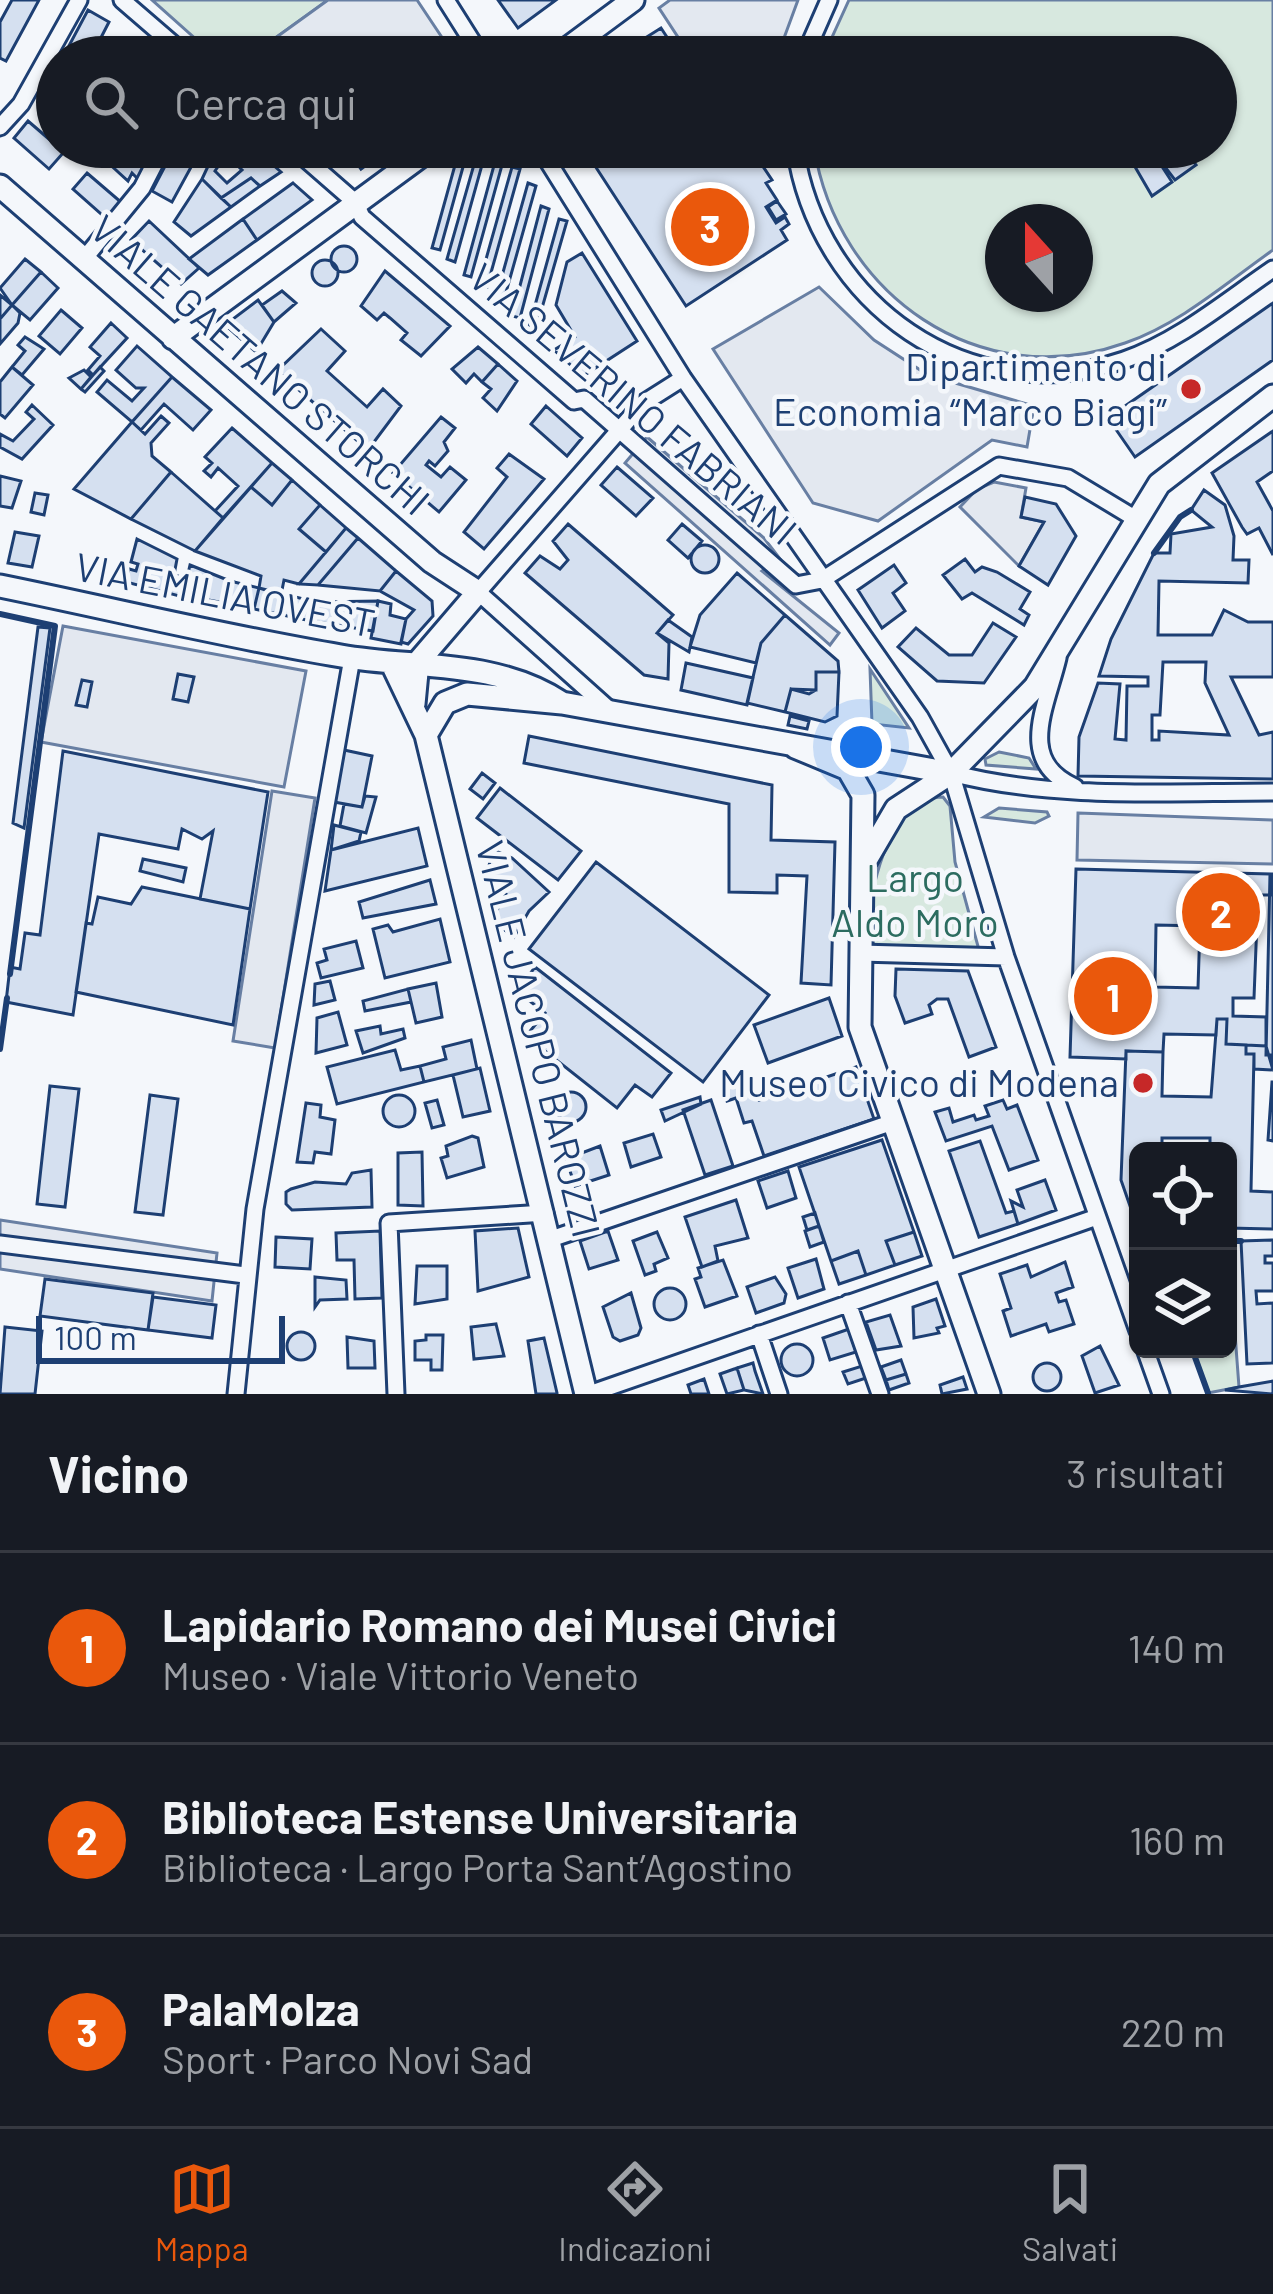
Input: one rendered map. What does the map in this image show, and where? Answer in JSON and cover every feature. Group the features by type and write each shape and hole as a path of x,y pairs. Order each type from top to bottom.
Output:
{"street":[{"path":"59,36 79,0"},
{"path":"122,0 164,36"},
{"path":"446,0 469,36"},
{"path":"584,36 633,0"},
{"path":"813,36 829,0"},
{"path":"459,20 463,36"},
{"path":"0,128 36,77"},
{"path":"84,259 142,188 152,168"},
{"name":"VIA SEVERINO FABRIANI","path":"316,168 356,202 380,232 574,401 584,399 796,585 822,580 920,717 951,773"},
{"path":"173,338 404,168"},
{"path":"552,168 682,378 822,580 992,467 1011,465 1068,478 1136,519"},
{"path":"801,168 812,218 849,280 904,331 972,363 1047,374 1122,361 1171,339 1273,269"},
{"name":"VIALE GAETANO STORCHI","path":"0,186 432,562 478,592"},
{"path":"414,704 418,662 642,404 682,378"},
{"path":"862,868 896,809 951,773 1023,702 1160,484 1192,454 1273,396"},
{"name":"VIA EMILIA OVEST","path":"0,586 352,658 418,662 503,678 562,703"},
{"path":"478,592 614,713"},
{"path":"1060,647 1040,757 1049,774 1101,793"},
{"path":"236,1394 245,1275 352,658"},
{"name":"VIA EMILIA OVEST","path":"392,664 414,704"},
{"name":"VIA EMILIA OVEST","path":"426,736 456,694 562,703 795,747"},
{"name":"VIALE JACOPO BAROZZI","path":"414,704 426,736 587,1394"},
{"path":"795,747 989,783 1101,793 1273,792"},
{"path":"795,747 836,761 856,780 864,803 860,1027 989,1394"},
{"path":"951,773 1006,957 1129,1306"},
{"path":"860,952 1006,957"},
{"path":"551,1239 892,1122"},
{"path":"396,1394 389,1222 544,1213"},
{"path":"587,1394 1096,1217"},
{"path":"0,1244 245,1275"},
{"path":"848,1303 880,1394"},
{"path":"759,1334 779,1394"},
{"path":"1148,1358 1161,1394"}],"green space":[{"path":"152,0 328,0 278,36 192,36"},
{"path":"849,0 1273,0 1273,250 1184,314 1125,343 1071,356 1018,355 969,343 923,320 884,287 852,247 828,200 820,168 1237,168 1237,36 833,36"},
{"path":"870,669 909,728 872,724"},
{"path":"999,752 1029,758 1036,769 986,765 985,759"},
{"name":"Largo Aldo Moro","path":"943,797 950,806 955,862 979,950 863,947 875,880 893,833 923,802"},
{"path":"999,808 1047,812 1049,816 1035,823 984,817"},
{"path":"1195,1358 1237,1358 1239,1387 1208,1393"}],"shaded area":[{"path":"328,0 417,0 441,36 278,36"},
{"path":"670,0 798,0 785,36 677,36 659,8"},
{"path":"819,287 874,340 928,375 1034,406 1027,447 992,440 878,521 813,503 713,349"},
{"path":"647,437 764,538 780,559 762,571 839,633 830,645 625,463"},
{"path":"994,482 1026,488 1021,517 1044,522 1019,566 960,507 977,489"},
{"path":"63,626 306,671 284,787 41,742"},
{"path":"272,791 315,798 275,1048 233,1041"},
{"path":"1078,813 1273,820 1273,864 1077,860"},
{"path":"0,1220 217,1253 212,1301 0,1269"}],"building":[{"path":"12,0 39,0 6,61 0,58 0,22"},
{"path":"498,0 556,0 518,28"},
{"path":"88,10 109,22 102,36 74,36"},
{"path":"28,121 36,128 36,157 14,138"},
{"path":"114,168 144,168 138,179 132,173 128,181"},
{"path":"164,168 191,168 172,202 152,191"},
{"path":"207,168 217,168 227,183 240,168 281,172 260,186 251,178 221,198 202,179"},
{"path":"454,168 463,168 440,250 432,248"},
{"path":"473,168 481,168 455,262 447,259"},
{"path":"493,168 501,168 471,277 464,275"},
{"path":"512,168 520,169 487,287 479,284"},
{"path":"596,168 764,168 772,180 766,183 777,200 766,207 776,223 785,217 789,224 781,230 787,240 686,306"},
{"path":"1136,168 1163,168 1172,182 1152,196"},
{"path":"1166,168 1192,168 1175,180"},
{"path":"87,173 122,203 108,220 73,189"},
{"path":"251,178 260,186 231,207 221,198"},
{"path":"202,179 231,207 191,236 174,222"},
{"path":"293,183 312,200 257,240 243,219"},
{"path":"528,183 536,186 503,303 495,301"},
{"path":"777,201 786,214 776,220 768,207"},
{"path":"541,206 549,209 520,318 512,316"},
{"path":"243,219 257,240 208,275 189,259"},
{"path":"559,219 567,221 536,329 529,327"},
{"path":"149,221 199,268 181,284 131,240"},
{"path":"344,246 357,259 344,272 331,259"},
{"path":"582,253 637,341 583,376 554,350 575,337 556,305 567,262"},
{"path":"25,259 41,272 12,305 0,288"},
{"path":"325,260 338,273 325,286 312,273"},
{"path":"385,271 450,326 421,356 401,340 407,333 384,313 377,320 361,306"},
{"path":"41,272 58,288 30,320 12,305"},
{"path":"282,291 296,303 274,322 262,305"},
{"path":"0,295 12,305 0,319"},
{"path":"258,300 274,322 256,352 225,325"},
{"name":"Dipartimento di Economia “Marco Biagi”","path":"1273,303 1273,360 1135,457 1108,418"},
{"path":"12,305 20,313 18,323 0,344 0,319"},
{"path":"61,310 82,328 60,354 39,336"},
{"path":"111,323 127,338 93,375 88,370 100,356 90,347"},
{"path":"321,329 345,351 327,371 367,407 383,389 401,406 368,450 277,371"},
{"path":"25,337 44,349 22,375 12,367 25,351 18,345"},
{"path":"137,346 172,377 132,422 97,392 107,380 132,401 144,388 136,388 116,370"},
{"path":"478,347 498,364 482,382 474,374 466,383 452,369"},
{"path":"498,364 517,381 497,411 483,398 491,389 482,382"},
{"path":"12,367 33,385 5,418 0,414 0,382"},
{"path":"100,367 104,371 85,392 81,389"},
{"path":"84,370 91,377 81,389 69,378"},
{"path":"172,377 211,410 193,430 164,404 141,430 132,422"},
{"path":"32,405 53,425 22,459 0,447 0,434 13,441 34,419 26,412"},
{"path":"546,406 582,438 567,456 531,424"},
{"path":"161,416 169,423 151,443 152,456 171,472 131,519 74,489 132,422 145,434"},
{"path":"441,417 455,428 444,442 448,451 435,466 429,461 426,465 441,477 450,467 466,480 439,512 393,473"},
{"path":"232,428 272,463 223,518 215,511 238,486 218,468 211,477 204,471 212,463 205,457"},
{"path":"1273,431 1273,471 1257,482 1273,511 1273,555 1259,528 1247,534 1212,473"},
{"path":"509,454 544,479 484,549 464,532 507,477 497,468"},
{"path":"272,463 292,480 272,505 251,487"},
{"path":"617,467 653,498 636,516 601,485"},
{"path":"171,472 223,518 195,551 131,519"},
{"path":"0,476 21,481 12,508 0,506"},
{"path":"292,480 320,505 299,529 326,552 299,584 284,580 281,595 259,588 261,576 195,551 251,487 272,505"},
{"path":"1204,490 1225,505 1234,536 1233,560 1249,560 1248,583 1159,581 1158,635 1212,635 1224,610 1248,622 1273,622 1273,677 1231,677 1259,735 1273,732 1273,779 1078,776 1079,737 1098,683 1120,684 1115,739 1126,740 1127,686 1148,686 1148,677 1099,676 1111,639 1154,553 1170,553 1171,534 1212,527 1191,510","holes":["1163,662 1206,662 1205,683 1229,735 1159,731 1159,740 1152,740 1152,715 1160,715"]},
{"path":"35,493 48,495 44,515 31,512"},
{"path":"1025,497 1056,504 1076,536 1048,585 1019,566 1044,522 1021,517"},
{"path":"320,505 346,528 326,552 299,529"},
{"path":"568,524 673,615 657,633 669,643 668,679 644,675 525,573 540,556 560,569 568,560 553,541"},
{"path":"682,524 702,541 688,558 668,540"},
{"path":"346,528 358,538 318,585 299,584"},
{"path":"15,532 39,536 32,567 8,563"},
{"path":"358,538 396,571 380,591 318,585"},
{"path":"137,539 177,559 174,575 186,578 183,597 126,582 129,569 136,571 138,564 131,562"},
{"path":"705,545 715,549 719,559 715,569 705,573 695,569 691,559 695,549"},
{"path":"965,559 975,572 982,567 997,572 1030,592 1020,609 1029,615 1024,625 972,593 962,599 943,575"},
{"path":"190,565 230,581 224,603 183,595"},
{"path":"894,565 906,583 893,593 905,611 882,628 858,590"},
{"path":"396,571 432,601 433,616 408,644 401,642 406,619 414,610 380,591"},
{"path":"737,573 785,615 761,643 756,663 690,647 700,615"},
{"path":"230,581 259,588 254,609 224,603"},
{"path":"259,588 316,602 311,621 254,609"},
{"path":"378,601 391,604 390,615 406,619 401,644 371,638"},
{"path":"378,601 373,631 311,621 316,602"},
{"path":"785,615 838,661 839,672 816,672 816,690 809,694 791,689 785,712 747,703 761,643"},
{"path":"668,620 692,637 689,652 657,633"},
{"path":"993,623 1016,637 984,683 937,681 898,647 916,628 949,655 972,655"},
{"path":"38,627 50,628 24,828 13,823"},
{"path":"686,663 753,678 747,705 681,690"},
{"path":"816,672 839,672 837,716 825,722 785,712 791,689 816,690"},
{"path":"178,674 194,677 188,702 173,699"},
{"path":"82,680 92,682 87,707 76,705"},
{"path":"790,716 809,721 807,729 788,725"},
{"path":"529,736 772,785 771,840 835,842 831,985 801,983 807,876 777,875 777,893 729,892 729,804 524,763"},
{"path":"344,750 372,756 362,807 334,802"},
{"path":"63,751 268,792 250,909 200,899 213,831 202,839 182,829 178,849 99,834 73,1015 6,1002 10,967 20,969 25,933 40,935"},
{"path":"482,773 495,783 483,799 470,789"},
{"path":"500,788 581,851 558,880 477,818"},
{"path":"365,796 376,797 366,833 340,826 344,804 362,807"},
{"path":"334,825 361,832 359,841 331,850"},
{"path":"418,828 427,866 325,891 331,850"},
{"path":"493,850 512,858 549,892 529,911 514,937 498,925 496,912 506,894 487,873"},
{"path":"143,859 186,868 183,882 140,871"},
{"path":"596,862 769,995 703,1082 529,949"},
{"path":"1076,869 1270,874 1270,895 1258,895 1254,998 1233,998 1233,1016 1266,1017 1266,1046 1226,1044 1227,1019 1217,1019 1216,1035 1164,1034 1163,1052 1126,1051 1126,1059 1070,1057","holes":["1156,925 1200,926 1198,988 1155,987"]},
{"path":"1270,874 1273,1065 1272,1055 1266,1055"},
{"path":"430,880 436,904 363,918 359,902"},
{"path":"142,887 250,909 233,1025 76,992 86,923 92,924 98,897 131,904"},
{"path":"440,919 450,962 385,978 373,929 388,925 393,932"},
{"path":"356,941 363,968 321,978 317,963 327,960 324,949"},
{"path":"535,967 671,1073 652,1097 635,1085 617,1108 526,1036 545,1013 517,991"},
{"path":"896,969 968,971 996,1047 969,1057 948,999 937,999 929,1005 932,1014 905,1023 895,996"},
{"path":"330,981 335,1000 314,1005 315,984"},
{"path":"436,983 442,1017 416,1023 408,989"},
{"path":"408,989 411,1002 365,1011 363,1001"},
{"path":"829,998 842,1036 768,1063 754,1025"},
{"path":"338,1012 347,1045 316,1053 317,1018"},
{"path":"1217,1019 1227,1019 1226,1044 1246,1045 1246,1054 1254,1054 1251,1191 1273,1192 1273,1229 1237,1228 1237,1142 1162,1138 1162,1142 1129,1142 1129,1203 1121,1180 1126,1051 1163,1052 1162,1096 1211,1097"},
{"path":"380,1026 381,1034 403,1029 405,1038 363,1053 356,1031"},
{"path":"471,1040 477,1069 424,1082 420,1066 446,1059 443,1047"},
{"path":"1246,1045 1266,1046 1273,1070 1254,1069 1254,1054 1246,1054"},
{"path":"395,1050 401,1070 420,1066 424,1082 337,1104 327,1067"},
{"path":"856,1067 874,1119 764,1156 752,1121 744,1123 736,1098 727,1101 723,1089 751,1080 759,1100"},
{"path":"480,1068 490,1111 463,1117 453,1075"},
{"path":"1273,1082 1273,1141 1268,1140"},
{"path":"50,1086 79,1089 65,1207 37,1204"},
{"path":"571,1092 582,1096 586,1107 582,1118 571,1122 560,1118 556,1107 560,1096"},
{"path":"150,1095 178,1099 163,1215 135,1212"},
{"path":"399,1095 410,1100 415,1111 410,1122 399,1127 388,1122 383,1111 388,1100"},
{"path":"700,1097 701,1104 665,1121 661,1110"},
{"path":"437,1100 444,1125 432,1128 425,1103"},
{"path":"711,1100 733,1166 705,1175 683,1110"},
{"path":"1003,1100 1007,1109 1017,1105 1038,1160 1009,1170 992,1126 946,1141 935,1112 949,1108 953,1122 974,1115 976,1120 989,1116 985,1106"},
{"path":"306,1103 321,1105 320,1117 335,1120 331,1154 315,1152 313,1163 297,1162"},
{"path":"653,1134 661,1157 631,1167 624,1143"},
{"path":"478,1138 484,1167 447,1178 441,1158 448,1156 446,1146"},
{"path":"882,1140 914,1232 886,1241 895,1265 866,1275 858,1251 831,1261 799,1167"},
{"path":"980,1141 1006,1213 1014,1211 1018,1224 979,1237 949,1151"},
{"path":"600,1146 609,1175 575,1186 566,1159"},
{"path":"422,1152 423,1206 398,1205 398,1153"},
{"path":"371,1170 372,1207 292,1210 286,1204 286,1192 291,1189 315,1182 346,1184 352,1173"},
{"path":"788,1171 796,1198 767,1208 758,1181"},
{"path":"1045,1180 1056,1210 1018,1224 1011,1201 1023,1207 1017,1190"},
{"path":"736,1200 748,1238 715,1246 718,1261 702,1267 685,1217"},
{"path":"815,1213 819,1226 807,1230 803,1217"},
{"path":"819,1226 824,1242 810,1247 805,1231"},
{"path":"518,1228 529,1277 478,1291 475,1231"},
{"path":"380,1231 382,1298 355,1299 354,1260 337,1260 336,1233"},
{"path":"608,1231 618,1260 589,1269 580,1241"},
{"path":"657,1232 668,1258 645,1275 633,1241"},
{"path":"914,1232 922,1256 895,1265 886,1241"},
{"path":"276,1237 312,1239 310,1269 275,1267"},
{"path":"1273,1240 1273,1256 1265,1256 1265,1263 1273,1263 1273,1291 1256,1291 1257,1304 1273,1303 1273,1363 1247,1364 1241,1241"},
{"path":"858,1251 866,1275 839,1284 831,1261"},
{"path":"816,1259 824,1289 798,1298 788,1268"},
{"path":"723,1260 737,1296 705,1307 695,1279 701,1277 698,1268"},
{"path":"1065,1262 1073,1287 1056,1293 1059,1302 1066,1300 1074,1324 1049,1332 1046,1324 1011,1336 1003,1311 1011,1308 1000,1274 1027,1265 1031,1277"},
{"path":"417,1266 447,1266 447,1299 415,1304"},
{"path":"315,1277 346,1280 347,1299 320,1300 315,1307"},
{"path":"775,1277 786,1294 784,1303 756,1313 747,1287"},
{"path":"45,1279 153,1293 148,1330 40,1316"},
{"path":"670,1288 681,1293 686,1304 681,1315 670,1320 659,1315 654,1304 659,1293"},
{"path":"631,1293 641,1328 638,1335 620,1341 613,1337 603,1307"},
{"path":"153,1297 216,1305 212,1338 148,1330"},
{"path":"936,1299 945,1326 937,1328 939,1333 914,1338 913,1307"},
{"path":"890,1315 901,1346 876,1350 866,1322"},
{"path":"496,1324 504,1356 474,1359 471,1327"},
{"path":"5,1327 42,1331 35,1394 0,1394"},
{"path":"849,1329 856,1352 830,1360 823,1338"},
{"path":"301,1332 311,1336 315,1346 311,1356 301,1360 291,1356 287,1346 291,1336"},
{"path":"426,1335 443,1335 442,1370 431,1370 431,1360 415,1360 415,1341 426,1340"},
{"path":"347,1337 374,1341 375,1368 348,1368"},
{"path":"544,1338 557,1394 536,1394 528,1341"},
{"path":"797,1344 808,1349 813,1360 808,1371 797,1376 786,1371 781,1360 786,1349"},
{"path":"1100,1346 1119,1385 1095,1393 1082,1356"},
{"path":"901,1360 906,1374 886,1380 881,1367"},
{"path":"753,1363 763,1394 744,1390 737,1368"},
{"path":"1047,1363 1057,1367 1061,1377 1057,1387 1047,1391 1037,1387 1033,1377 1037,1367"},
{"path":"862,1366 866,1378 848,1384 843,1372"},
{"path":"737,1368 744,1390 727,1394 720,1374"},
{"path":"906,1374 909,1383 889,1390 886,1380"},
{"path":"963,1377 967,1389 942,1394 940,1385"},
{"path":"704,1379 709,1394 691,1394 688,1385"},
{"path":"1273,1381 1273,1394 1225,1390 1239,1387"}],"wall":[{"path":"1154,553 1180,517 1191,510"},
{"path":"0,614 55,626 10,974"},
{"path":"0,1049 7,998"},
{"path":"1195,1358 1208,1393"}],"place":[{"name":"PalaMolza","path":"710,227"},
{"name":"Dipartimento di Economia “Marco Biagi”","path":"1191,389"},
{"name":"Biblioteca Estense Universitaria","path":"1221,912"},
{"name":"Lapidario Romano dei Musei Civici","path":"1113,996"},
{"name":"Museo Civico di Modena","path":"1143,1083"}]}
